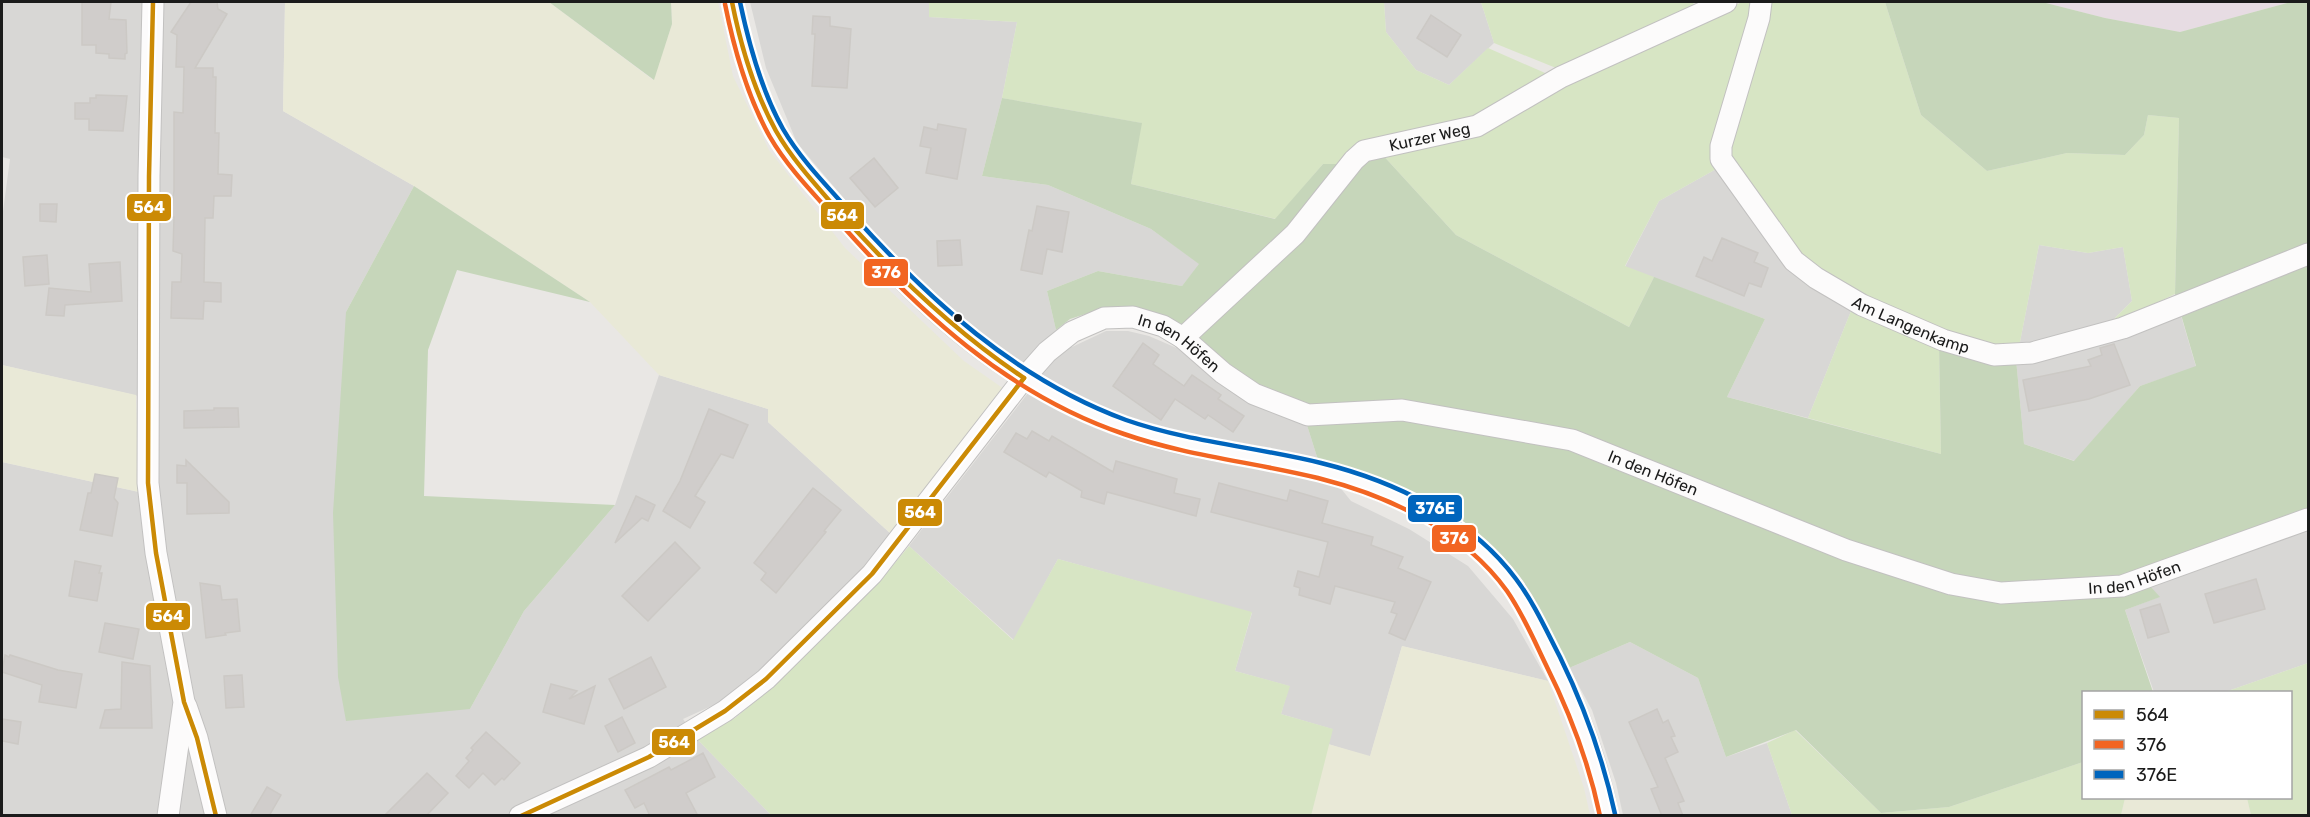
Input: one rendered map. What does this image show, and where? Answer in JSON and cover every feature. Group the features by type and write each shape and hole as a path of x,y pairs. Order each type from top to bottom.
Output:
{"street":[{"path":"153,2 147,473 156,554 184,702 197,738 216,816"},
{"path":"732,2 742,43 763,103 778,135 799,164 869,246 951,326 987,355 1077,407 1143,433 1301,466 1356,482 1405,502 1458,533 1503,573 1531,616 1578,712 1594,758 1608,816"},
{"name":"Kurzer Weg","path":"1183,338 1295,234 1354,160 1364,152 1477,126 1561,77 1726,2"},
{"name":"Am Langenkamp","path":"1761,2 1760,18 1721,146 1721,159 1794,261 1816,278 1862,305 1943,340 1994,355 2032,353 2123,328 2308,254"},
{"name":"In den Höfen","path":"520,816 650,757 725,711 766,679 872,574 1024,378 1047,352 1072,332 1104,318 1133,317 1163,326 1183,338 1222,373 1254,394 1308,415 1402,410 1572,440 1846,550 1951,584 2001,593 2122,586 2308,519"},
{"path":"168,816 184,702"}],"shaded area":[{"path":"2,2 285,2 283,111 414,186 346,312 470,709 524,611 615,505 659,375 768,409 768,422 891,534 867,565 764,666 718,703 683,719 697,739 771,815 2,815 2,462 139,492 156,400 2,365 2,219 10,159 2,157"},
{"path":"750,2 929,2 929,17 1017,22 1002,98 982,176 1048,185 1151,229 1200,264 1182,286 1098,271 1047,291 1056,330 1072,347 1106,331 1128,331 1149,336 1179,349 1215,378 1306,422 1318,460 1351,501 1409,529 1468,566 1513,619 1548,681 1402,646 1370,757 1328,744 1332,729 1281,714 1289,686 1235,671 1252,613 1058,559 1014,640 909,546 1039,379 971,329 868,227 797,143 766,68"},
{"path":"1384,2 1481,2 1494,43 1449,85 1416,70 1386,32"},
{"path":"2042,2 2291,2 2180,32 2105,18"},
{"path":"1718,168 1853,306 1808,418 1727,397 1765,319 1625,267 1659,201"},
{"path":"2039,245 2088,253 2123,247 2132,301 2106,327 2019,347"},
{"path":"2179,309 2196,367 2140,386 2075,461 2024,444 2016,359"},
{"path":"2308,529 2308,663 2228,691 2154,691 2125,610 2159,597 2151,587"},
{"path":"1630,642 1698,678 1726,757 1767,743 1792,815 1623,815 1616,783 1592,710 1569,668"}],"green space":[{"path":"285,2 549,2 653,80 672,24 671,2 718,2 733,76 769,150 845,248 964,361 1004,389 891,534 768,422 768,409 659,375 590,302 414,186 283,111"},
{"path":"549,2 671,2 672,24 654,80"},
{"path":"929,2 1384,2 1386,32 1416,70 1449,85 1488,48 1552,76 1477,120 1343,164 1323,164 1276,219 1131,184 1141,123 1002,98 1017,22 929,17"},
{"path":"1481,2 1693,2 1695,8 1561,70 1494,43"},
{"path":"1742,2 1756,2 1718,168 1659,201 1625,266 1654,277 1629,327 1456,235 1380,152 1566,82"},
{"path":"1765,2 1885,2 1921,115 1987,171 2067,153 2125,155 2144,135 2148,115 2179,118 2175,294 2106,327 2132,301 2123,247 2088,253 2039,245 2019,347 1995,350 1859,295 1798,255 1729,166 1727,149"},
{"path":"1885,2 2042,2 2105,18 2180,32 2291,2 2308,2 2308,508 2144,570 2151,587 2160,597 2125,610 2153,691 2082,691 2082,762 1949,807 1881,813 1796,730 1726,757 1698,678 1630,642 1569,668 1524,586 1470,531 1318,460 1306,422 1135,310 1107,307 1070,319 1056,330 1047,291 1098,271 1182,286 1199,264 1151,229 1048,185 982,176 1002,98 1142,123 1131,184 1275,219 1323,164 1343,164 1380,152 1456,235 1629,327 1654,277 1765,319 1727,397 1941,454 1939,344 2016,359 2024,444 2074,461 2140,386 2196,366 2175,294 2179,118 2148,115 2144,135 2125,155 2067,153 1987,171 1921,115"},
{"path":"414,186 590,302 457,270 428,350 424,496 615,505 524,611 470,709 346,721 338,677 333,513 346,312"},
{"path":"1853,306 1939,344 1941,454 1808,418"},
{"path":"2,365 136,395 139,492 2,462"},
{"path":"909,546 1013,640 1058,559 1252,612 1235,671 1290,686 1281,714 1333,729 1311,816 771,815 697,739 735,718 774,686 881,580"},
{"path":"1402,646 1548,681 1584,788 1590,815 1311,816 1328,744 1370,756"},
{"path":"2308,663 2308,815 2251,815 2247,799 2292,799 2292,691 2228,691"},
{"path":"1795,730 1881,813 1949,807 2082,762 2082,799 2125,799 2121,815 1792,815 1767,743"},
{"path":"2125,799 2247,799 2251,815 2121,815"}],"building":[{"path":"82,2 111,2 109,19 126,20 127,53 125,59 109,58 109,54 96,53 96,45 82,45"},
{"path":"191,2 217,2 218,9 227,14 195,68 213,68 213,77 216,77 215,133 219,133 218,174 232,175 231,196 214,196 213,218 205,218 204,282 221,283 221,302 204,301 203,319 171,318 172,282 181,282 182,254 173,251 174,217 171,217 174,190 174,112 183,113 184,67 176,67 177,35 171,32"},
{"path":"1431,15 1461,35 1447,57 1417,38"},
{"path":"813,16 830,17 830,26 851,29 847,88 812,86 815,34 812,34"},
{"path":"96,95 127,96 123,131 89,130 89,119 75,119 75,103 90,103 90,98 96,98"},
{"path":"938,124 966,129 957,179 926,173 931,148 920,146 924,127 937,130"},
{"path":"874,158 898,188 875,207 850,178"},
{"path":"40,204 57,204 56,222 40,221"},
{"path":"1037,206 1069,212 1062,252 1047,249 1042,274 1021,270 1029,230 1032,231"},
{"path":"1722,238 1758,253 1754,262 1768,268 1761,287 1749,283 1744,296 1696,276 1704,257 1712,261"},
{"path":"960,240 962,265 938,266 937,241"},
{"path":"47,255 49,284 25,286 23,257"},
{"path":"120,262 122,301 65,305 64,316 46,315 49,288 91,292 89,264"},
{"path":"1143,343 1159,355 1153,364 1184,386 1192,375 1221,395 1218,399 1244,416 1233,432 1208,415 1205,419 1175,399 1161,420 1113,386"},
{"path":"2114,344 2130,385 2089,399 2029,411 2023,380 2091,366 2088,360 2102,355 2100,348"},
{"path":"214,408 238,408 239,427 184,428 184,411 214,410"},
{"path":"709,409 748,425 733,458 721,454 695,496 705,502 690,528 663,511 680,481"},
{"path":"1032,431 1049,441 1052,436 1113,472 1116,461 1177,479 1174,493 1200,499 1196,516 1107,492 1104,504 1081,497 1082,491 1049,472 1046,477 1004,452 1016,433 1027,439"},
{"path":"186,460 229,502 229,513 187,514 187,483 177,483 177,465 186,466"},
{"path":"95,474 118,478 114,498 118,503 112,536 80,530 88,493 91,493"},
{"path":"1219,483 1287,501 1290,490 1328,501 1322,523 1373,537 1371,545 1403,557 1398,568 1431,582 1405,640 1389,633 1397,614 1391,612 1395,602 1335,586 1330,604 1299,595 1300,588 1294,586 1298,571 1319,577 1328,542 1211,512"},
{"path":"813,488 841,510 776,593 761,580 766,573 754,563"},
{"path":"636,496 655,505 648,521 642,518 615,543"},
{"path":"675,542 700,568 648,621 622,596"},
{"path":"75,561 101,566 97,601 69,596"},
{"path":"2256,579 2265,609 2214,623 2205,594"},
{"path":"200,583 220,586 222,600 237,599 240,631 206,638"},
{"path":"2160,604 2169,632 2148,638 2140,610"},
{"path":"105,623 139,629 133,659 99,652"},
{"path":"5,655 58,670 82,674 76,708 39,702 42,685 2,672"},
{"path":"651,657 666,687 624,709 609,679"},
{"path":"122,662 150,666 152,728 100,728 105,710 121,709"},
{"path":"242,675 244,707 226,708 224,676"},
{"path":"551,684 577,691 569,699 595,686 584,724 543,712"},
{"path":"1657,709 1663,723 1668,720 1675,736 1671,737 1678,752 1665,758 1684,801 1678,803 1683,816 1662,816 1651,789 1658,787 1629,722"},
{"path":"622,717 635,743 618,752 605,726"},
{"path":"2,719 21,722 18,744 2,741"},
{"path":"486,732 520,763 504,780 502,778 495,785 483,773 469,788 456,776 469,761 466,758 473,750 471,748"},
{"path":"703,753 715,777 686,793 698,816 650,816 644,803 635,808 625,790 669,767 671,770"},
{"path":"427,773 448,793 426,816 384,816"},
{"path":"267,787 281,795 269,816 250,816"}],"transit line":[{"name":"564","path":"153,2 149,176 148,483 156,553 184,702 197,738 216,816"},
{"name":"564","path":"732,2 744,52 761,100 776,131 796,161 857,231 924,299 972,340 1024,378"},
{"name":"376E","path":"740,2 762,83 775,114 798,152 881,246 943,306 976,334 1047,383 1126,420 1174,434 1297,457 1376,480 1429,505 1476,537 1516,579 1540,617 1577,695 1592,734 1615,814"},
{"name":"376","path":"725,4 748,89 770,137 785,160 869,255 933,318 968,347 1042,397 1082,417 1148,442 1294,472 1345,486 1423,518 1469,550 1507,591 1528,627 1571,720 1600,816"},
{"name":"564","path":"521,816 649,757 725,711 766,679 872,574 1024,378"}]}
